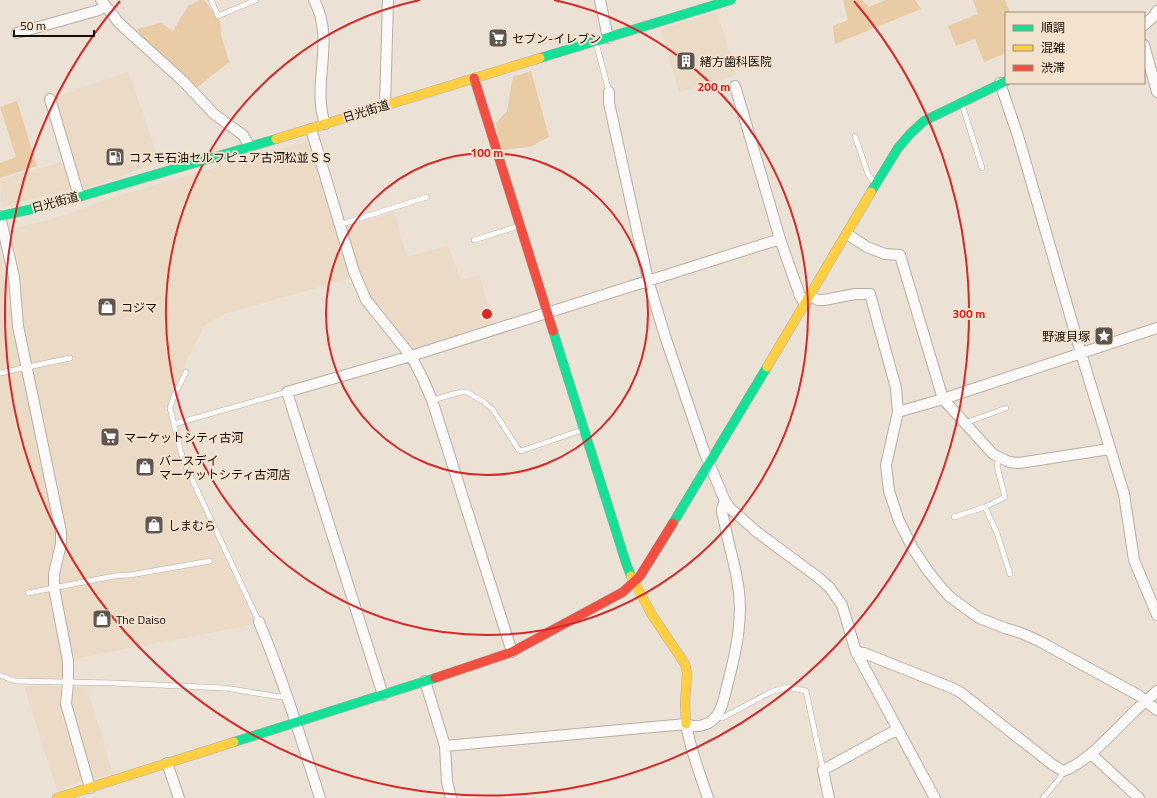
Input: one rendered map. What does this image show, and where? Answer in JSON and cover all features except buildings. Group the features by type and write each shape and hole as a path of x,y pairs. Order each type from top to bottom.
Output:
{"street":[{"path":"314,0 320,15 323,33 324,54 320,112 324,124"},
{"path":"385,106 388,0"},
{"path":"600,0 608,38"},
{"name":"日光街道","path":"0,216 55,204 311,129 731,0"},
{"path":"17,33 99,10 103,2 119,23 184,82 214,114 243,135 250,147"},
{"path":"1145,24 1157,11"},
{"path":"1145,48 1156,80 1157,92"},
{"path":"474,78 626,563 643,601 685,664 687,673 685,704 686,724 688,735 708,798"},
{"path":"57,798 383,695 512,652 623,592 640,576 709,465 900,146 913,130 924,121 1003,82 1081,353 1124,494 1134,560 1157,614"},
{"path":"736,86 780,239 800,296 808,300 824,300 855,294 870,294 896,388 898,412 886,465 889,490 899,520 912,547 940,586 950,597 979,618 1039,641 1146,700 1157,710"},
{"path":"609,92 609,103 648,280 665,336 709,465 725,501 731,509 751,527 830,588 842,605 856,652 935,798"},
{"path":"50,99 80,196"},
{"path":"311,129 354,272 366,300 411,356 432,400 512,652"},
{"path":"0,216 14,277 17,318 61,532 61,544 54,574 54,588 68,661 66,704 90,788"},
{"path":"847,234 867,247 885,254 900,254 943,399 993,454 1009,462 1024,463 1110,449"},
{"path":"383,695 287,392 411,356 780,239"},
{"path":"898,412 943,399 1157,328"},
{"path":"445,746 686,724 692,727 706,724 718,718 737,643 740,604 737,580 722,509 725,501"},
{"path":"259,622 288,696 320,798"},
{"path":"856,652 864,653 960,692 1053,765 1063,771 1068,770 1091,754 1146,700 1157,692"},
{"path":"425,681 445,746 447,782 451,798"},
{"path":"829,798 823,770 898,729"},
{"path":"1091,754 1138,798"},
{"path":"167,763 179,798"}],"lane":[{"path":"211,0 218,16 256,0"},
{"path":"596,42 609,92"},
{"path":"961,102 982,168"},
{"path":"855,136 868,174 872,180 877,183"},
{"path":"339,225 427,197"},
{"path":"474,240 520,226"},
{"path":"0,372 70,358"},
{"path":"186,372 174,396 170,408 183,460 259,622"},
{"path":"174,424 287,392"},
{"path":"432,400 461,392 467,392 493,410 518,450 521,451 584,429"},
{"path":"965,423 1006,408"},
{"path":"954,518 985,507 1005,497 997,466 999,458"},
{"path":"985,507 997,533 1010,574"},
{"path":"28,593 114,576 130,575 210,561"},
{"path":"0,675 15,681 113,683 225,688 280,697 288,696"},
{"path":"718,718 771,692 787,687 806,691 823,770"},
{"path":"1043,798 1060,778 1063,771"}],"shaded area":[{"path":"200,0 204,0 220,21 221,34 229,62 195,89 142,36 137,29 161,23 173,31 188,6"},
{"path":"843,0 862,0 869,7 886,0 915,0 921,9 835,44 833,26 848,20"},
{"path":"973,0 1005,0 1010,12 1005,12 1005,53 984,62 975,39 956,46 948,26 978,14"},
{"path":"717,12 736,75 679,92 661,29"},
{"path":"531,71 549,137 530,147 501,150 496,123 507,111 513,77"},
{"path":"128,72 160,162 84,189 52,98"},
{"path":"17,101 37,166 0,178 0,163 16,157 0,107"},
{"name":"マーケットシティ古河","path":"306,142 312,146 352,278 224,314 205,325 186,361 183,373 166,408 180,458 255,624 74,659 59,587 64,560 66,535 23,321 21,309 22,283 12,231 14,228 54,219 117,196"},
{"path":"64,162 71,189 1,207 0,179"},
{"path":"394,212 407,257 448,246 461,280 479,275 494,325 417,351 412,350 367,297 345,233 349,227"},
{"path":"0,258 56,537 49,578 50,598 62,653 62,676 57,680 16,677 0,671"},
{"path":"24,686 61,687 61,714 81,778 79,783 57,790"},
{"path":"73,687 87,688 113,774 94,779 92,777 72,712"}],"traffic: fast":[{"path":"540,58 731,0"},
{"path":"871,192 898,148 924,121 1005,81"},
{"path":"0,216 55,204 276,139"},
{"path":"553,331 631,576"},
{"path":"673,523 767,367"},
{"path":"234,742 435,678"}],"traffic: slow":[{"path":"276,139 540,58"},
{"path":"767,367 871,192"},
{"path":"631,576 652,615 685,664 687,673 685,703 686,724"},
{"path":"57,798 234,742"}],"traffic: jam":[{"path":"474,78 553,331"},
{"path":"435,678 512,652 623,592 640,576 673,523"}],"place":[{"name":"セブン-イレブン","path":"498,38"},
{"name":"緒方歯科医院","path":"686,61"},
{"name":"コスモ石油セルフピュア古河松並ＳＳ","path":"115,157"},
{"name":"コジマ","path":"107,307"},
{"name":"野渡貝塚","path":"1104,336"},
{"name":"マーケットシティ古河","path":"110,437"},
{"name":"バースデイ マーケットシティ古河店","path":"145,467"},
{"name":"しまむら","path":"154,525"},
{"name":"The Daiso","path":"102,619"}]}
